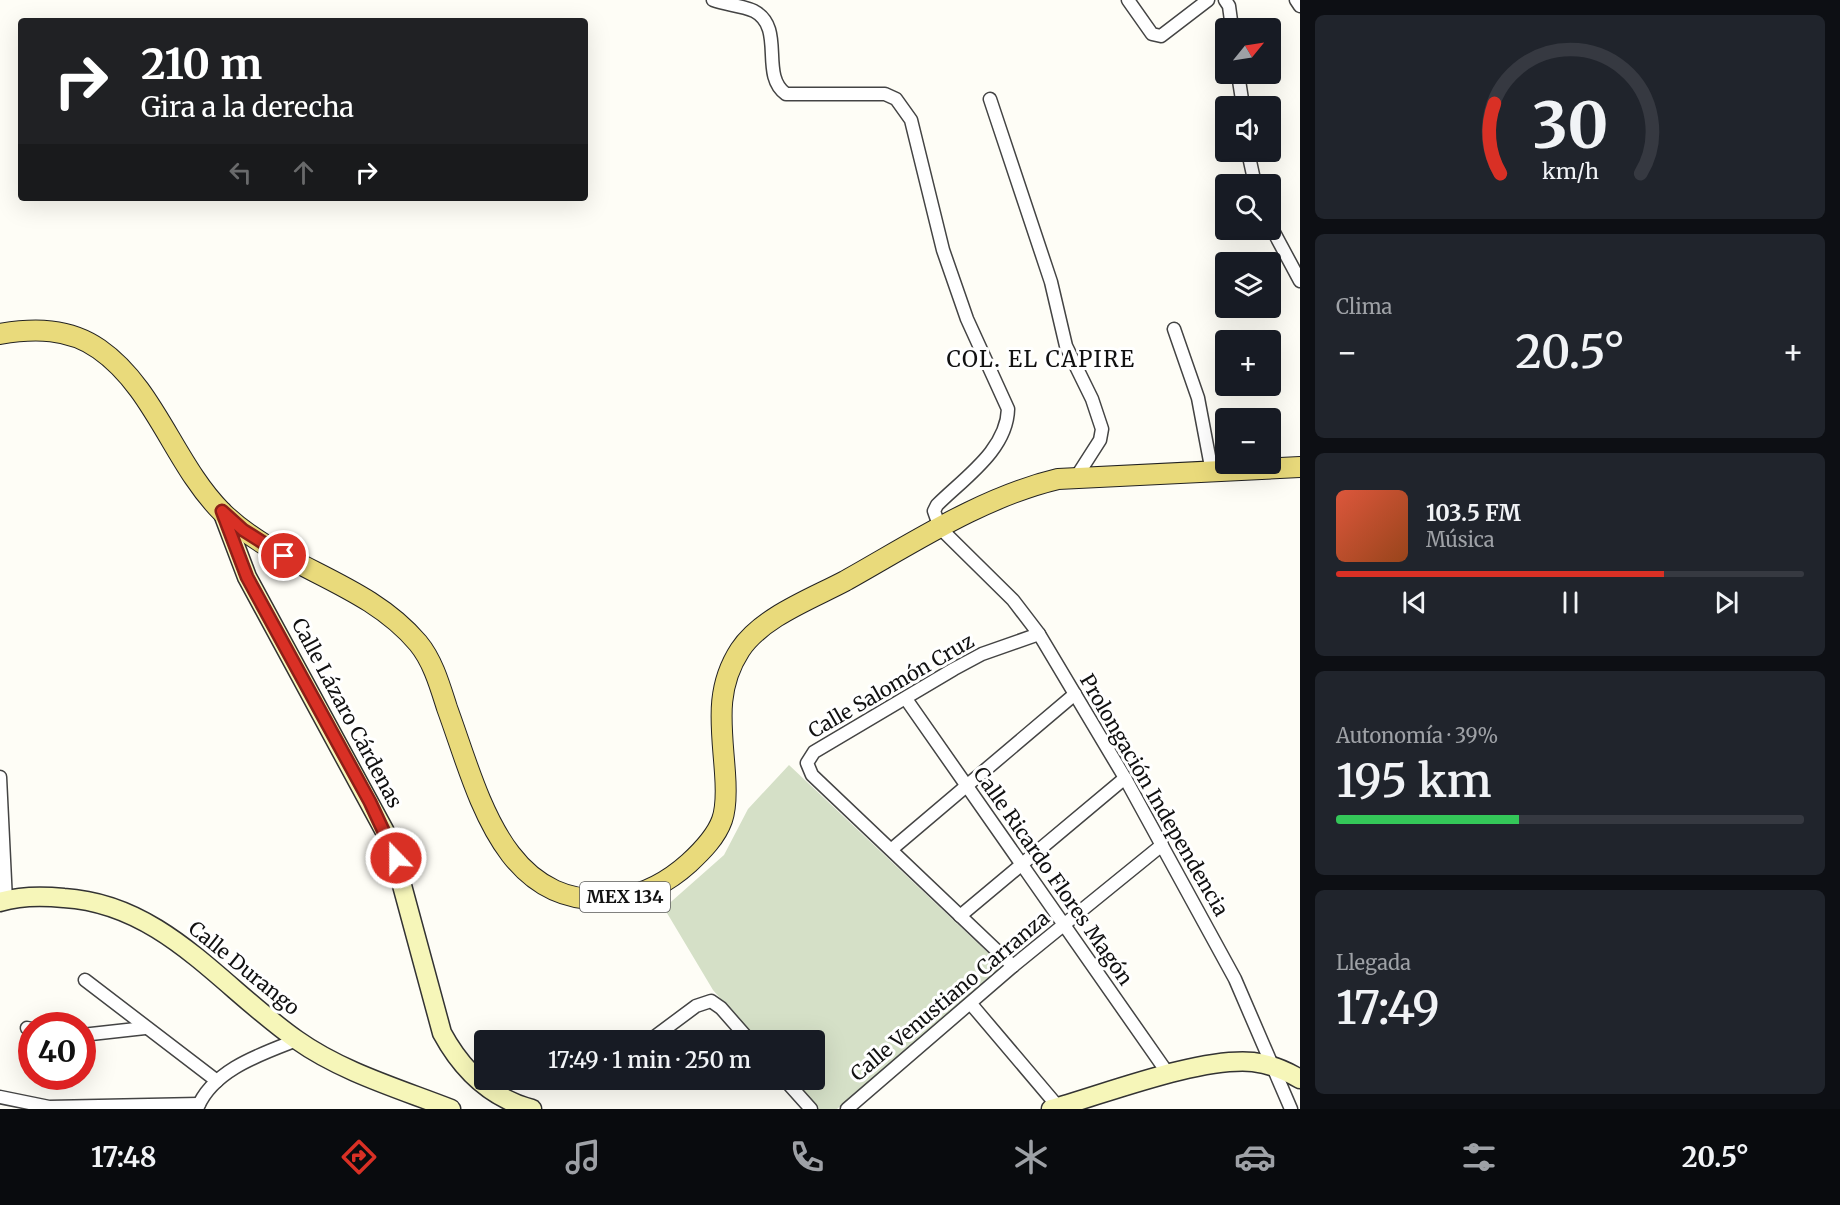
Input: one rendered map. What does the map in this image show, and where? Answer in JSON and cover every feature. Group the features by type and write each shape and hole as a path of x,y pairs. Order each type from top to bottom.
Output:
{"main road":[{"name":"MEX 134","path":"0,334 23,330 51,330 97,347 121,367 138,389 182,458 222,511 243,530 284,556 373,603 400,624 422,648 436,676 483,805 499,841 523,871 554,891 586,900 618,898 645,892 677,874 705,848 722,819 726,786 720,703 729,669 743,645 771,622 940,528 1015,492 1058,479 1300,468"}],"street":[{"path":"713,0 745,8 763,18 771,38 775,81 786,94 885,94 896,99 911,120 943,250 967,319 1008,409 1007,425 1000,442 935,508 934,514 940,528"},
{"path":"1128,0 1152,34 1161,36 1208,0"},
{"path":"1226,0 1230,18"},
{"path":"1296,0 1300,6"},
{"path":"990,99 1051,282 1066,346 1092,399 1102,429 1100,440 1075,479"},
{"path":"1278,240 1300,281"},
{"path":"1174,329 1198,398 1212,472"},
{"name":"Calle Lázaro Cárdenas","path":"222,511 247,577 390,841 442,1033 459,1060 479,1082 496,1094 532,1109"},
{"name":"Prolongación Independencia","path":"940,528 1012,600 1039,634 1125,778 1240,988 1291,1109"},
{"name":"Calle Salomón Cruz","path":"892,849 809,769 808,758 814,752 982,654 1039,634"},
{"path":"1013,966 892,849 1075,694"},
{"name":"Calle Ricardo Flores Magón","path":"906,699 1169,1075"},
{"path":"0,777 3,902"},
{"path":"960,916 1021,862 1125,778"},
{"name":"Calle Venustiano Carranza","path":"847,1109 1013,966 1162,845"},
{"name":"Calle Durango","path":"3,902 49,897 88,899 131,914 175,939 297,1040 330,1059 451,1109"},
{"path":"84,980 217,1081"},
{"path":"664,1030 696,1006 711,1001 721,1008 740,1030"},
{"path":"971,1004 1057,1108 1169,1075 1224,1063 1252,1062 1272,1065 1300,1079"},
{"path":"96,1033 145,1028"},
{"path":"0,1097 49,1107 198,1106 217,1081 243,1063 297,1040"},
{"path":"794,1090 811,1109"}],"green space":[{"path":"789,765 1003,967 837,1109 815,1109 799,1090 825,1090 825,1030 748,1030 713,990 664,908 724,855 748,809"}],"district":[{"name":"COL. EL CAPIRE","path":"1041,359"}],"route":[{"path":"284,556 243,530 222,511 247,577 370,802 396,858"}]}
